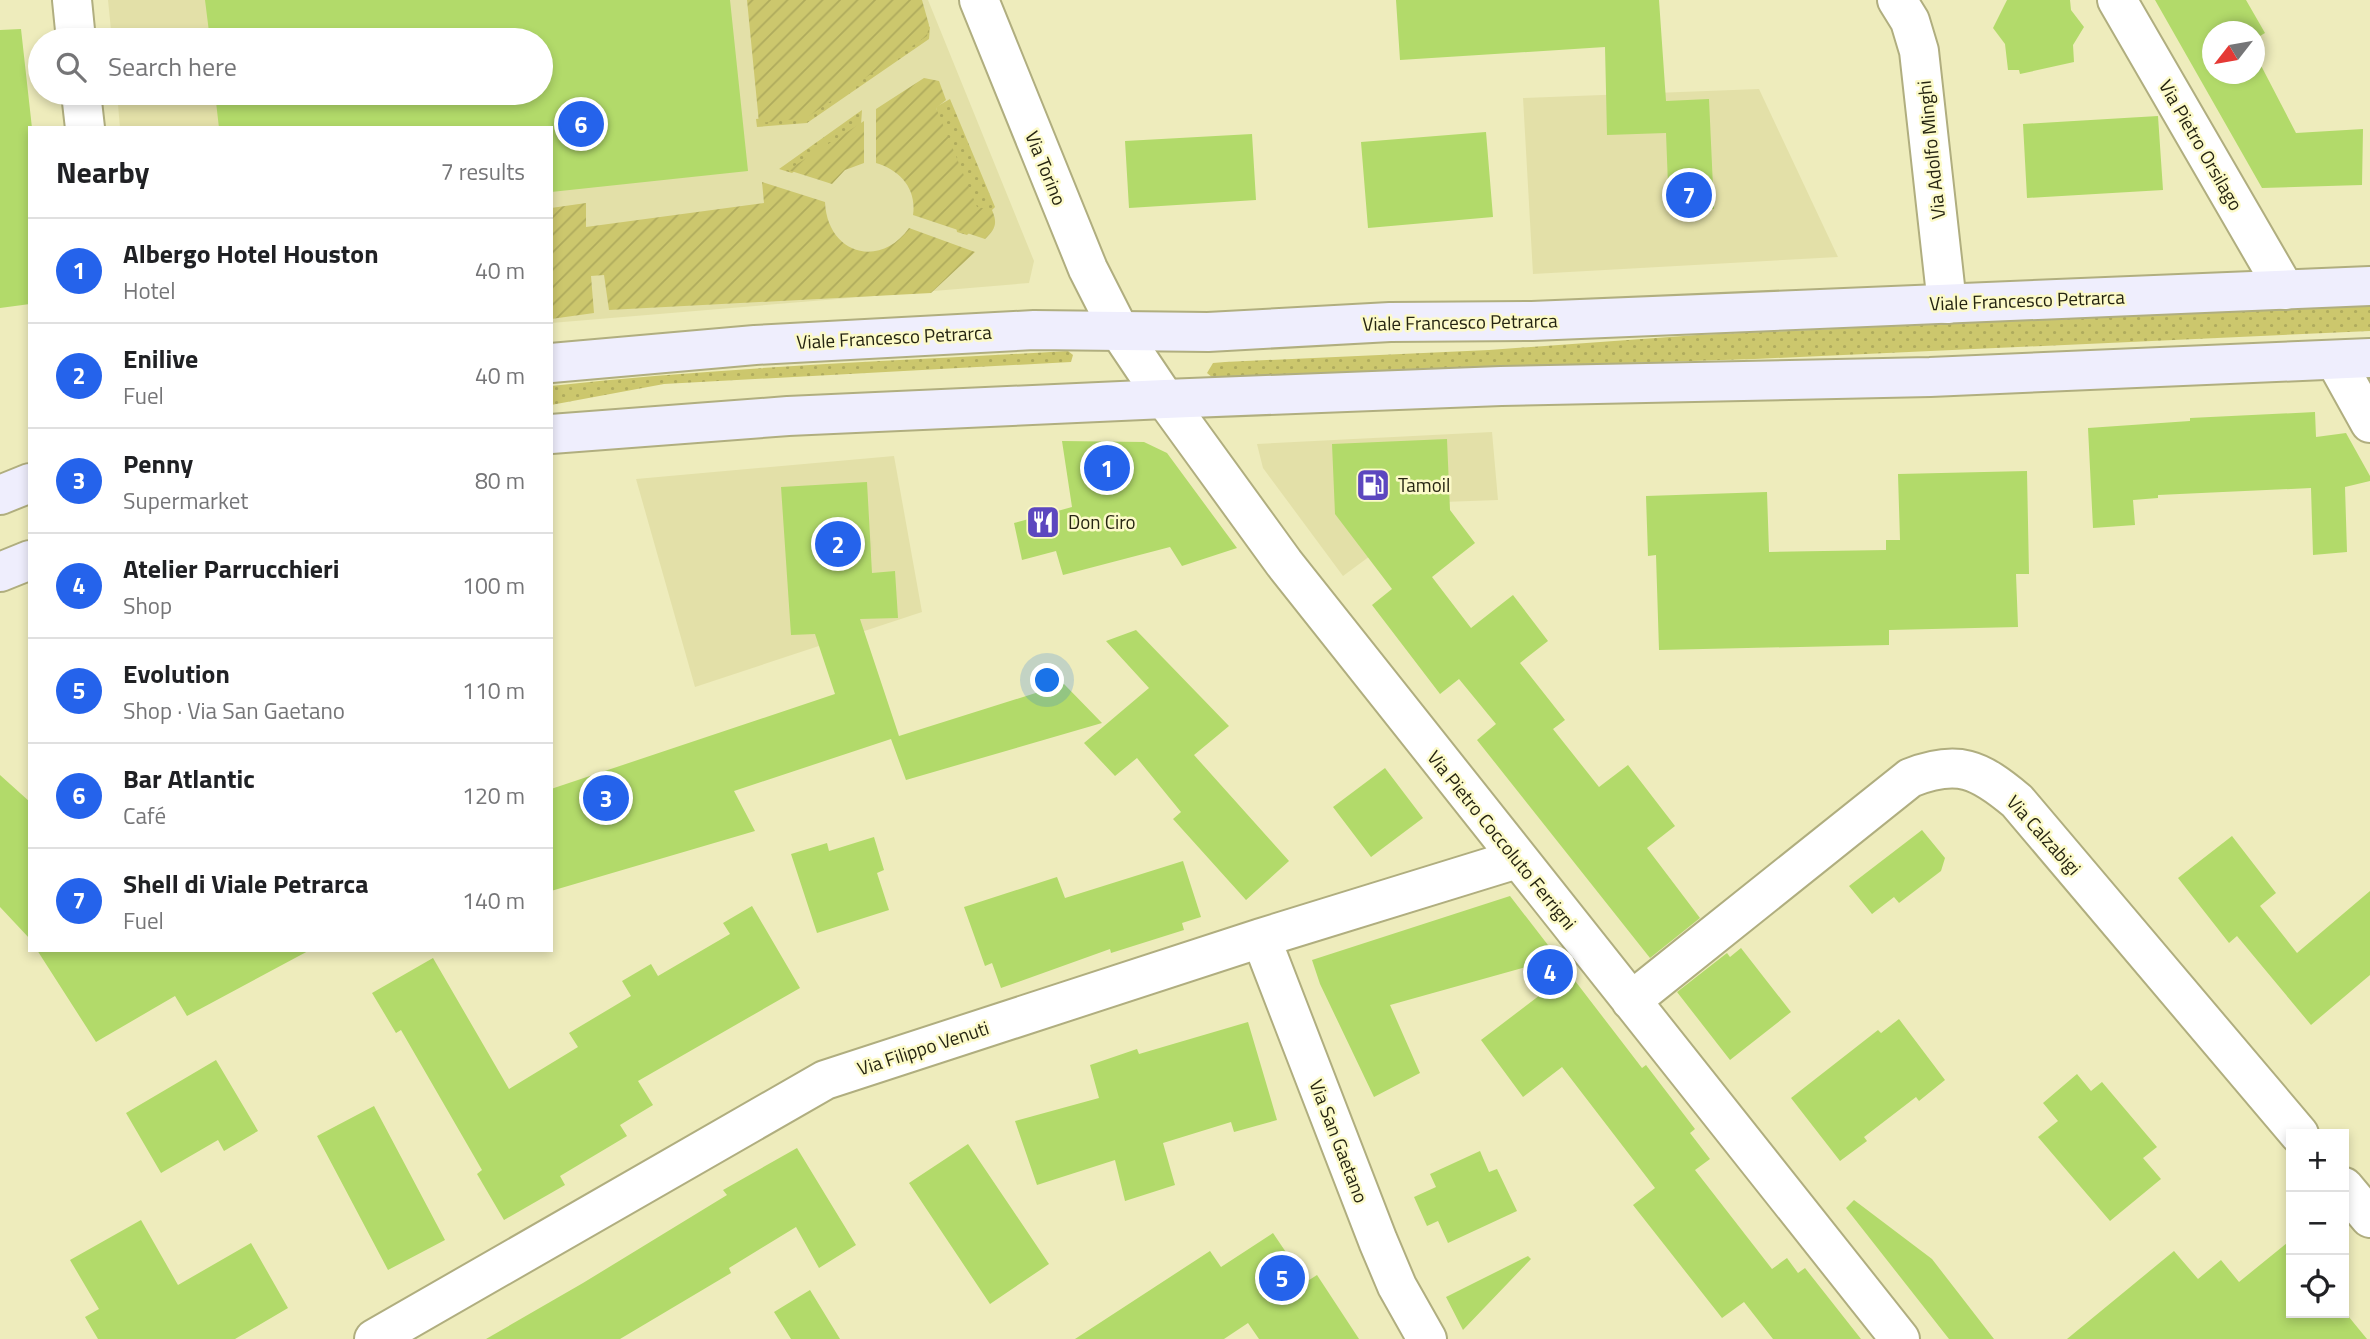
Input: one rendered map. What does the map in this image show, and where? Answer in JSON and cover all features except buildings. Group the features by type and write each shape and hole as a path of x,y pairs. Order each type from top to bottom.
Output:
{"main road":[{"name":"Viale Francesco Petrarca","path":"553,363 664,351 1034,330 1208,332 1390,322 1532,321 2370,286"},
{"path":"553,434 788,416 1165,399 1501,386 1930,377 2352,359"},
{"path":"0,495 28,484"},
{"path":"0,572 28,561"}],"street":[{"path":"72,0 75,28"},
{"name":"Via Torino","path":"979,0 1060,205 1121,332 1165,399"},
{"name":"Via Adolfo Minghi","path":"1897,0 1910,21 1921,64 1947,304"},
{"name":"Via Pietro Orsilago","path":"2117,0 2285,290"},
{"path":"82,105 85,126"},
{"path":"2352,359 2370,423"},
{"name":"Via Pietro Coccoluto Ferrigni","path":"1165,399 1284,563 1900,1339"},
{"name":"Via Calzabigi","path":"1632,1001 1910,778 1936,768 1967,769 1990,779 2017,801 2295,1129"},
{"name":"Via Filippo Venuti","path":"374,1339 825,1080 1261,938 1517,859"},
{"name":"Via San Gaetano","path":"1261,938 1378,1241 1397,1286 1427,1339"},
{"path":"2348,1192 2370,1218"}],"shaded area":[{"path":"108,0 928,0 1034,261 1029,283 553,323 553,126 120,126 118,105 553,105 553,28 111,28"},
{"path":"747,0 922,0 929,25 927,36 806,118 759,123"},
{"path":"926,24 930,27 929,39 807,123 757,127 756,119 802,113"},
{"path":"924,78 939,81 946,100 936,108 977,207 992,210 995,226 985,239 913,215 912,197 905,182 892,170 876,163 876,109"},
{"path":"1759,89 1838,257 1533,274 1523,98"},
{"path":"950,99 995,207 967,235 957,232 936,107"},
{"path":"862,110 861,125 792,173 779,169"},
{"path":"864,121 864,163 845,170 832,184 788,170"},
{"path":"762,182 825,202 828,219 835,233 845,244 856,250 870,252 884,249 897,241 909,228 975,252 931,293 609,310 604,275 591,276 594,313 553,319 553,208 586,203 586,227 764,203"},
{"path":"2370,305 2370,331 1755,359 1402,370 1230,380 1213,378 1207,373 1213,363 1225,362 1489,350 1697,335"},
{"path":"1068,351 1073,355 1071,362 664,384 553,405 553,386 745,369"},
{"path":"1492,432 1498,500 1443,502 1343,576 1263,468 1257,444"},
{"path":"894,456 922,612 695,687 636,479"}],"place":[{"name":"Bar Atlantic","path":"581,124"},
{"name":"Shell di Viale Petrarca","path":"1689,195"},
{"name":"Albergo Hotel Houston","path":"1107,468"},
{"name":"Tamoil","path":"1373,485"},
{"name":"Don Ciro","path":"1043,522"},
{"name":"Enilive","path":"838,544"},
{"name":"Penny","path":"606,798"},
{"name":"Atelier Parrucchieri","path":"1550,972"},
{"name":"Evolution","path":"1282,1278"}]}
